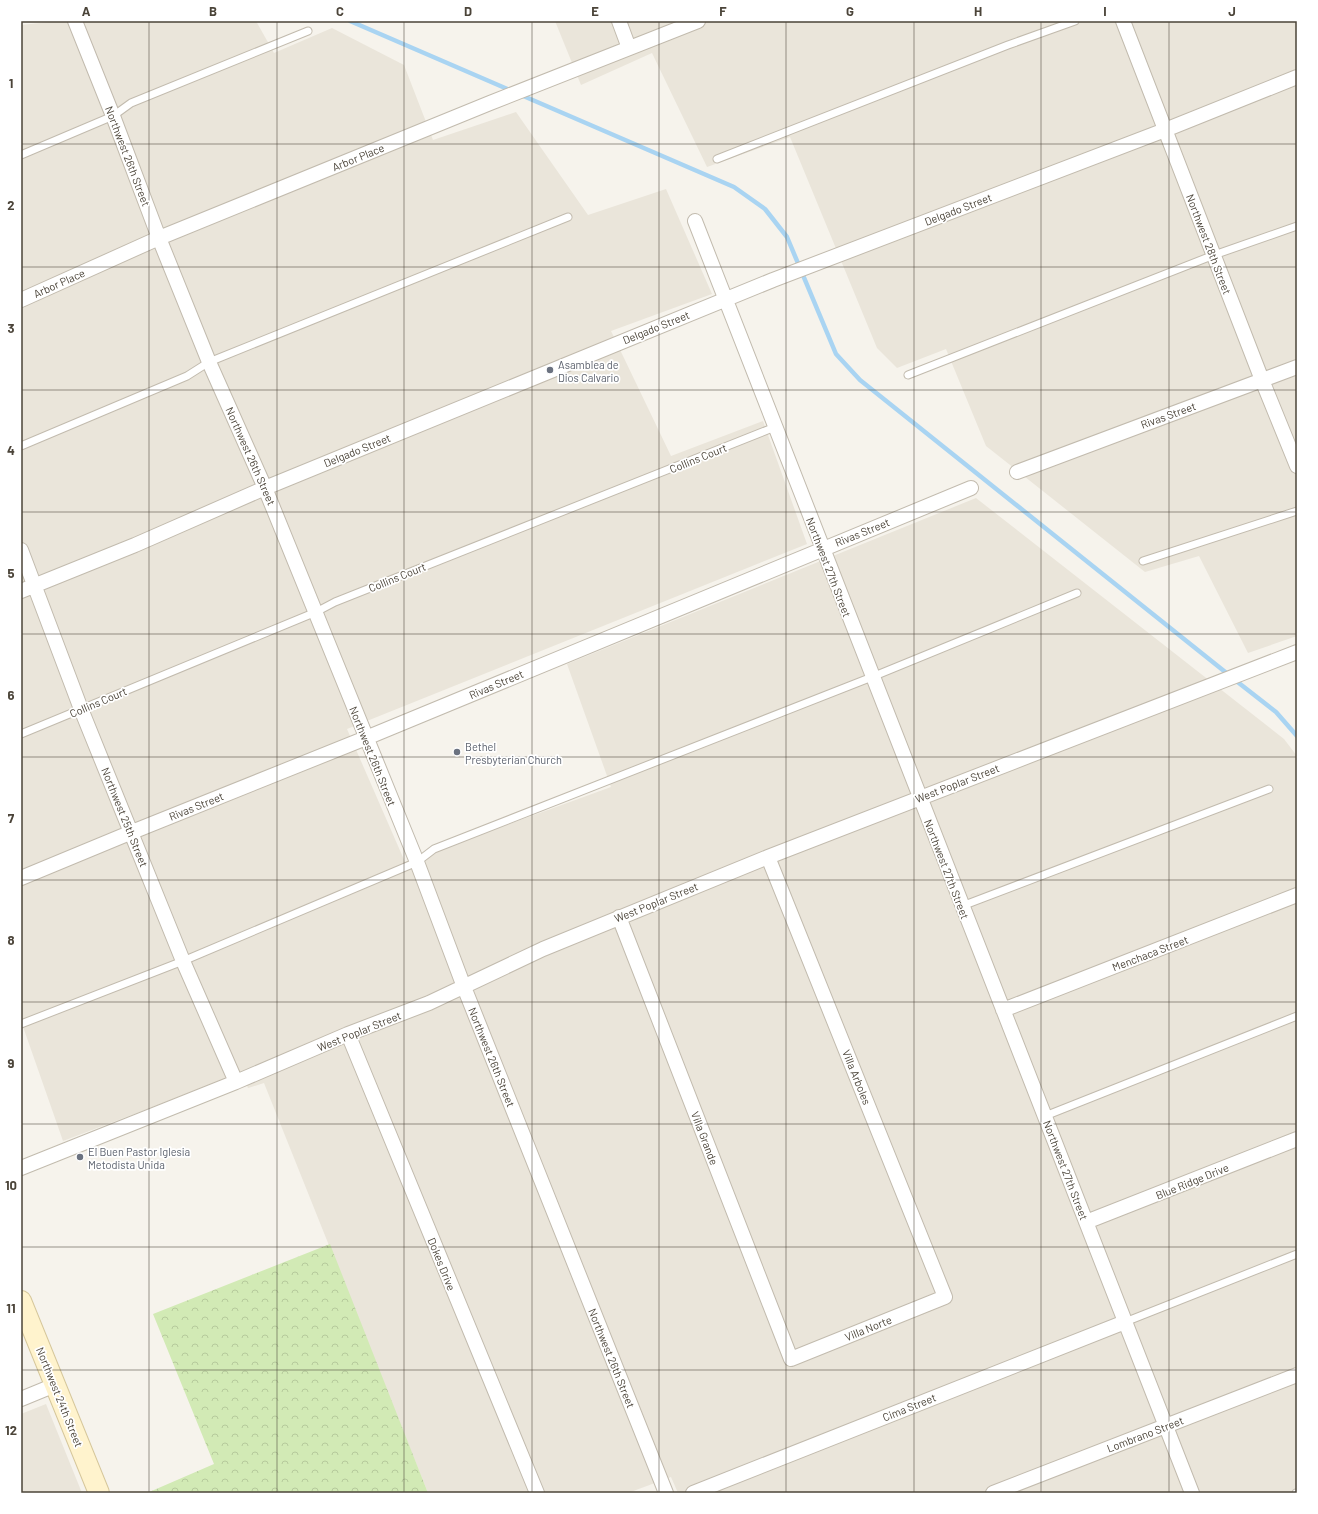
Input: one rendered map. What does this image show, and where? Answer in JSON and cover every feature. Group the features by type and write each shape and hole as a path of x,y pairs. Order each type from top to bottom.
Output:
{"main road":[{"name":"Northwest 24th Street","path":"21,1301 99,1493"}],"street":[{"name":"Northwest 26th Street","path":"74,21 113,116 159,238 209,362 265,488 417,862 464,987 663,1492"},
{"path":"619,21 629,48"},
{"name":"Arbor Place","path":"21,300 159,238 698,21"},
{"name":"Northwest 28th Street","path":"1123,21 1262,380 1297,466"},
{"name":"Delgado Street","path":"21,591 135,545 265,488 773,280 1165,130 1297,77"},
{"name":"Northwest 27th Street","path":"695,221 1192,1493"},
{"name":"Rivas Street","path":"1017,472 1297,367"},
{"name":"Rivas Street","path":"21,878 366,738 822,548 971,488"},
{"name":"Northwest 25th Street","path":"21,550 82,709 183,960 236,1082"},
{"name":"West Poplar Street","path":"21,1168 236,1082 348,1034 429,1003 542,949 619,917 919,797 1297,652"},
{"name":"Villa Arboles","path":"768,857 945,1297"},
{"name":"Menchaca Street","path":"1003,1010 1297,895"},
{"name":"Villa Grande","path":"619,917 791,1359"},
{"name":"Dokes Drive","path":"348,1034 537,1493"},
{"name":"Blue Ridge Drive","path":"1086,1222 1297,1139"},
{"name":"Villa Norte","path":"791,1359 945,1297"},
{"name":"Cima Street","path":"693,1493 1125,1322"},
{"name":"Lombrano Street","path":"993,1493 1297,1375"},
{"path":"21,1399 55,1385"}],"lane":[{"path":"717,159 1000,47 1075,21"},
{"path":"21,155 113,116 131,103 308,32"},
{"path":"21,446 187,376 209,362 568,217"},
{"path":"908,375 1214,255 1297,226"},
{"name":"Collins Court","path":"21,734 316,612 335,602 775,427"},
{"path":"1142,561 1297,511"},
{"path":"21,1024 183,960 417,862 434,849 872,677 1077,593"},
{"path":"962,906 1269,789"},
{"path":"1045,1116 1297,1016"},
{"path":"1125,1322 1297,1254"}],"shaded area":[{"path":"59,21 256,21 274,53 332,28 404,65 433,140 516,112 588,215 666,189 712,294 611,331 671,456 763,421 807,544 347,729 405,862 611,787 567,664 976,498 1284,739 1297,756 1297,1493 678,1493 671,1477 628,1493 428,1493 264,1083 248,1088 242,1073 63,1141 21,1021 21,25"},
{"path":"555,21 1297,21 1297,636 1248,653 1199,556 1145,572 986,446 946,349 897,368 877,348 790,137 707,167 652,53 581,85"},
{"path":"46,1404 82,1493 21,1493 21,1414"}],"green space":[{"path":"330,1244 428,1493 147,1493 214,1464 153,1314"}],"waterway":[{"path":"350,21 512,91"},
{"path":"521,95 734,187 765,209 787,237 836,354 860,380 1229,675"},
{"path":"1235,680 1276,712 1297,736"}],"place":[{"name":"Asamblea de Dios Calvario","path":"550,370"},
{"name":"Bethel Presbyterian Church","path":"457,752"},
{"name":"El Buen Pastor Iglesia Metodista Unida","path":"80,1157"}]}
